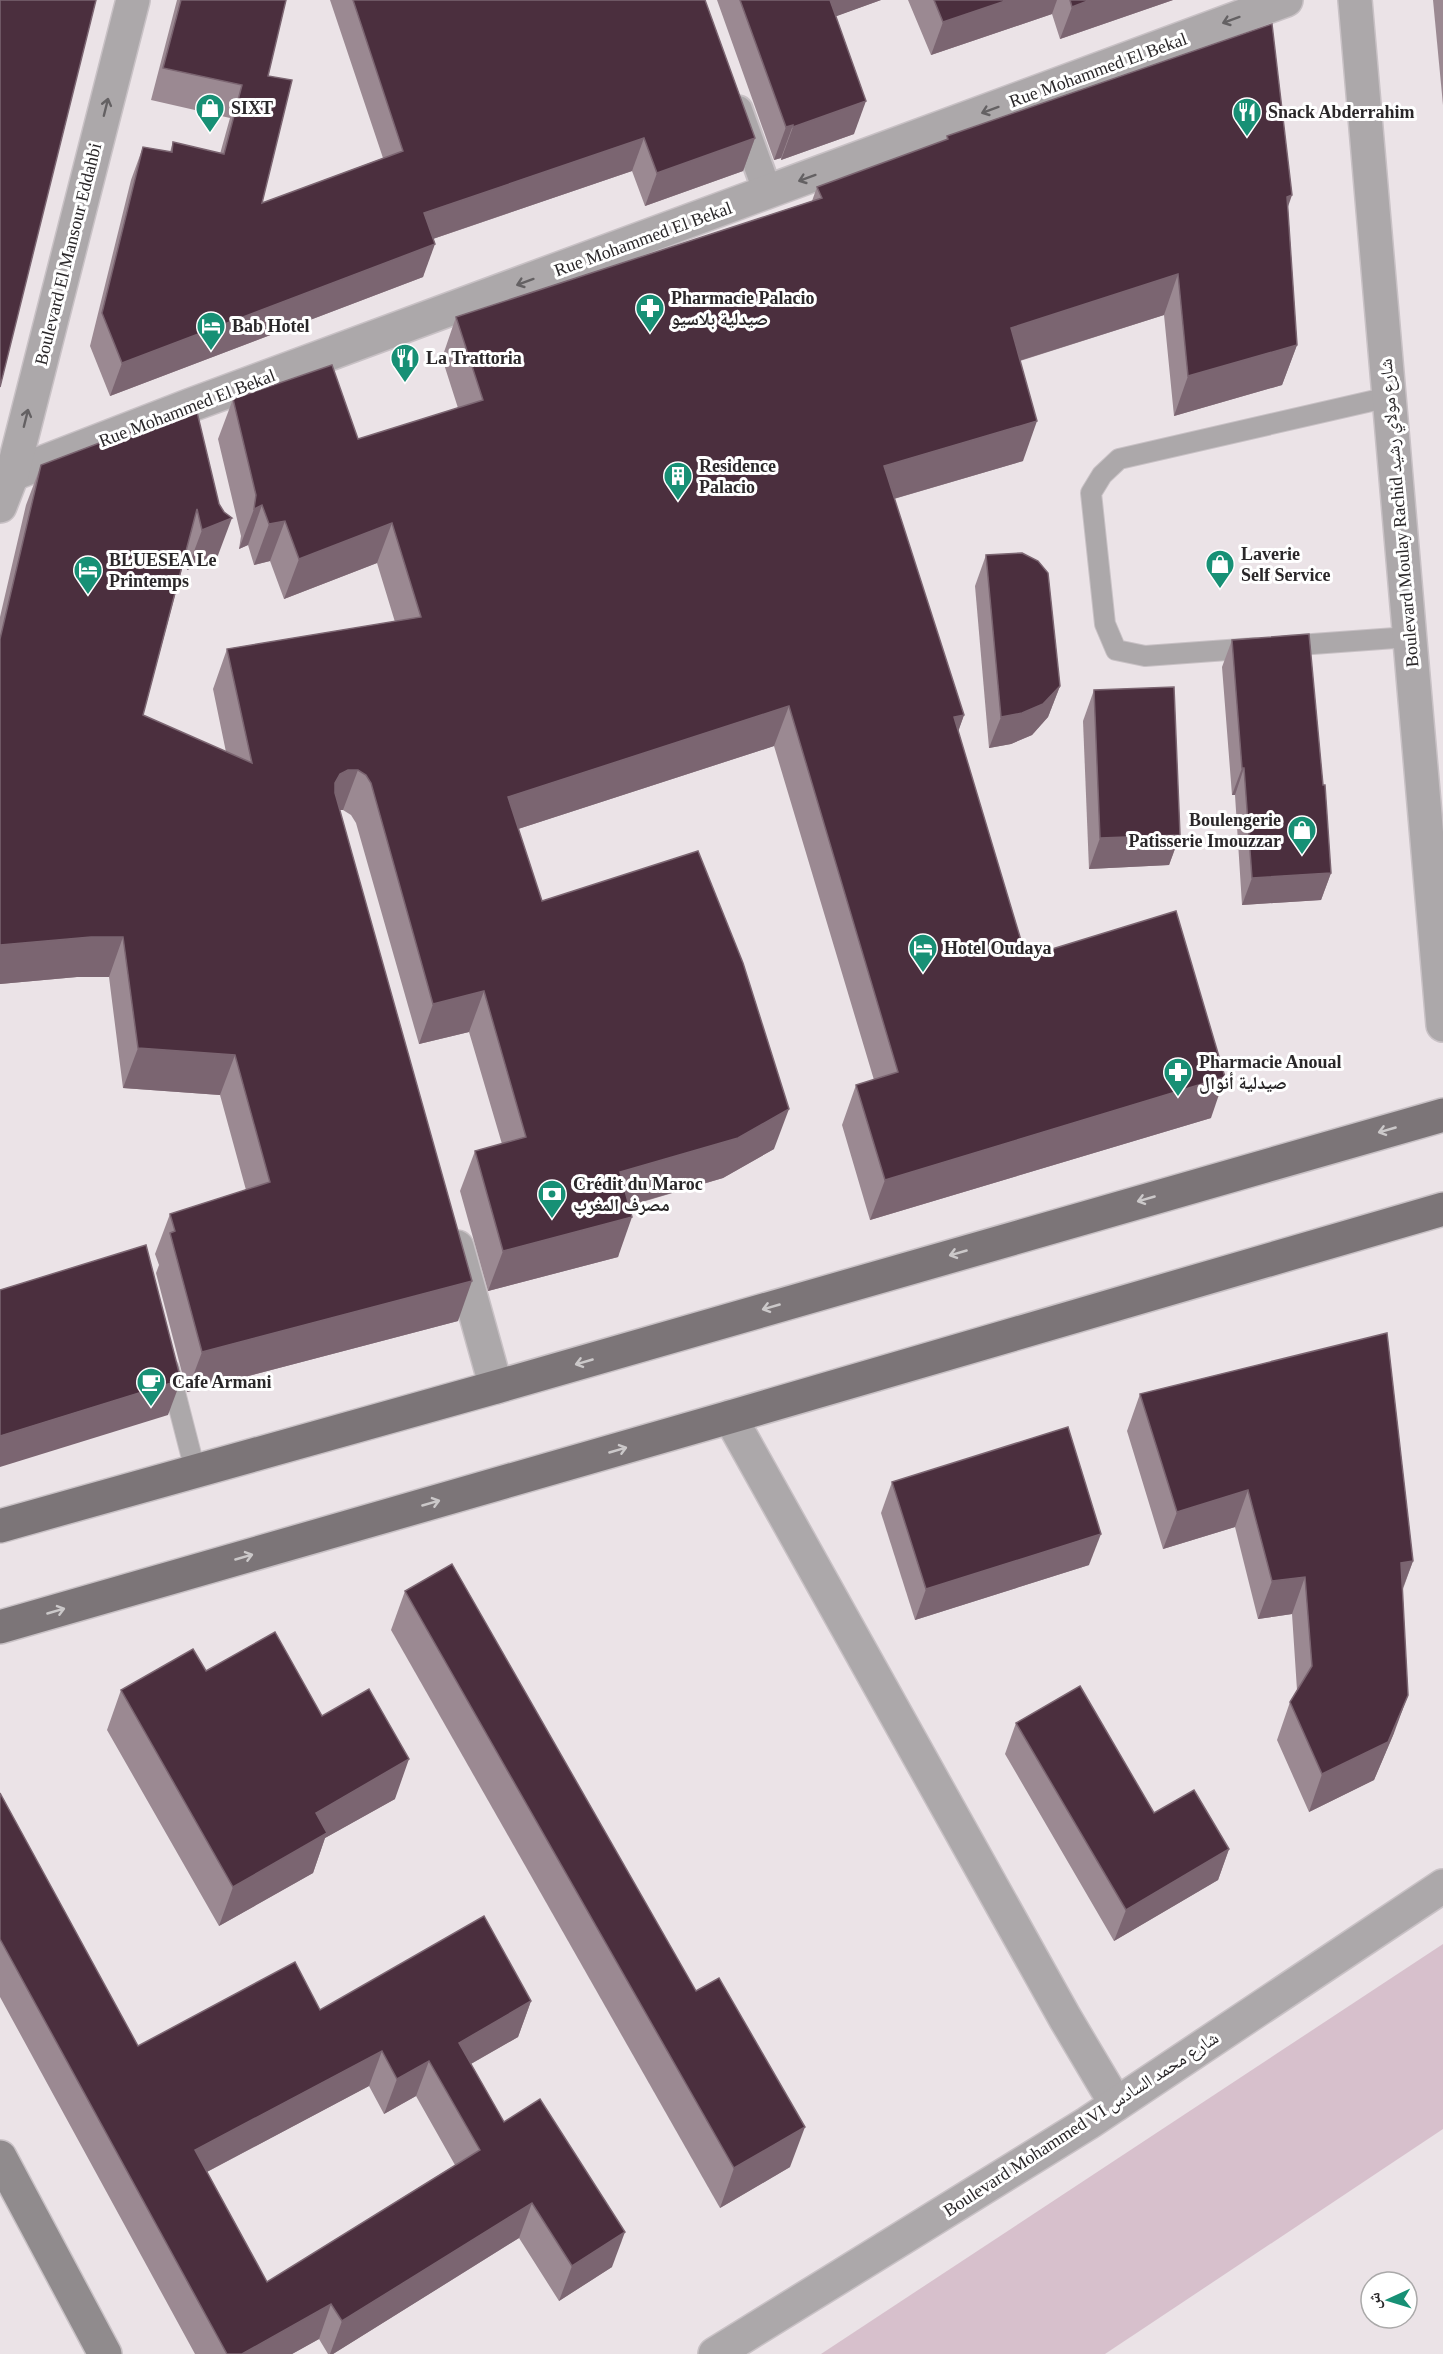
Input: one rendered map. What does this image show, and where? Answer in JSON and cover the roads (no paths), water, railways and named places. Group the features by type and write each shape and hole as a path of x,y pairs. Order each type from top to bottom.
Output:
{"main road":[{"path":"0,1526 496,1387 1443,1114"},
{"path":"0,1627 730,1418 1443,1209"},
{"path":"0,2157 105,2354"}],"street":[{"name":"Boulevard El Mansour Eddahbi","path":"0,506 133,0"},
{"name":"Rue Mohammed El Bekal","path":"6,477 191,405 1286,0"},
{"name":"Boulevard Moulay Rachid شارع مولاي رشيد","path":"1355,0 1443,1025"},
{"path":"729,86 768,193"},
{"path":"191,405 199,439"},
{"path":"448,1216 496,1387"},
{"path":"730,1418 1065,2018 1116,2104"},
{"name":"Boulevard Mohammed VI شارع محمد السادس","path":"715,2354 1116,2104 1443,1886"}],"lane":[{"path":"1389,397 1119,459 1102,475 1091,493 1105,624 1116,650 1145,656 1409,637"},
{"path":"163,1348 195,1470"}],"place":[{"name":"SIXT","path":"210,134"},
{"name":"Snack Abderrahim","path":"1247,138"},
{"name":"Pharmacie Palacio صيدلية بلاسيو","path":"650,334"},
{"name":"Bab Hotel","path":"211,352"},
{"name":"La Trattoria","path":"405,384"},
{"name":"Residence Palacio","path":"678,502"},
{"name":"Laverie Self Service","path":"1220,590"},
{"name":"BLUESEA Le Printemps","path":"88,596"},
{"name":"Boulengerie Patisserie Imouzzar","path":"1302,856"},
{"name":"Hotel Oudaya","path":"923,974"},
{"name":"Pharmacie Anoual صيدلية أنوال","path":"1178,1098"},
{"name":"Crédit du Maroc مصرف المغرب","path":"552,1220"},
{"name":"Cafe Armani","path":"151,1408"}]}
